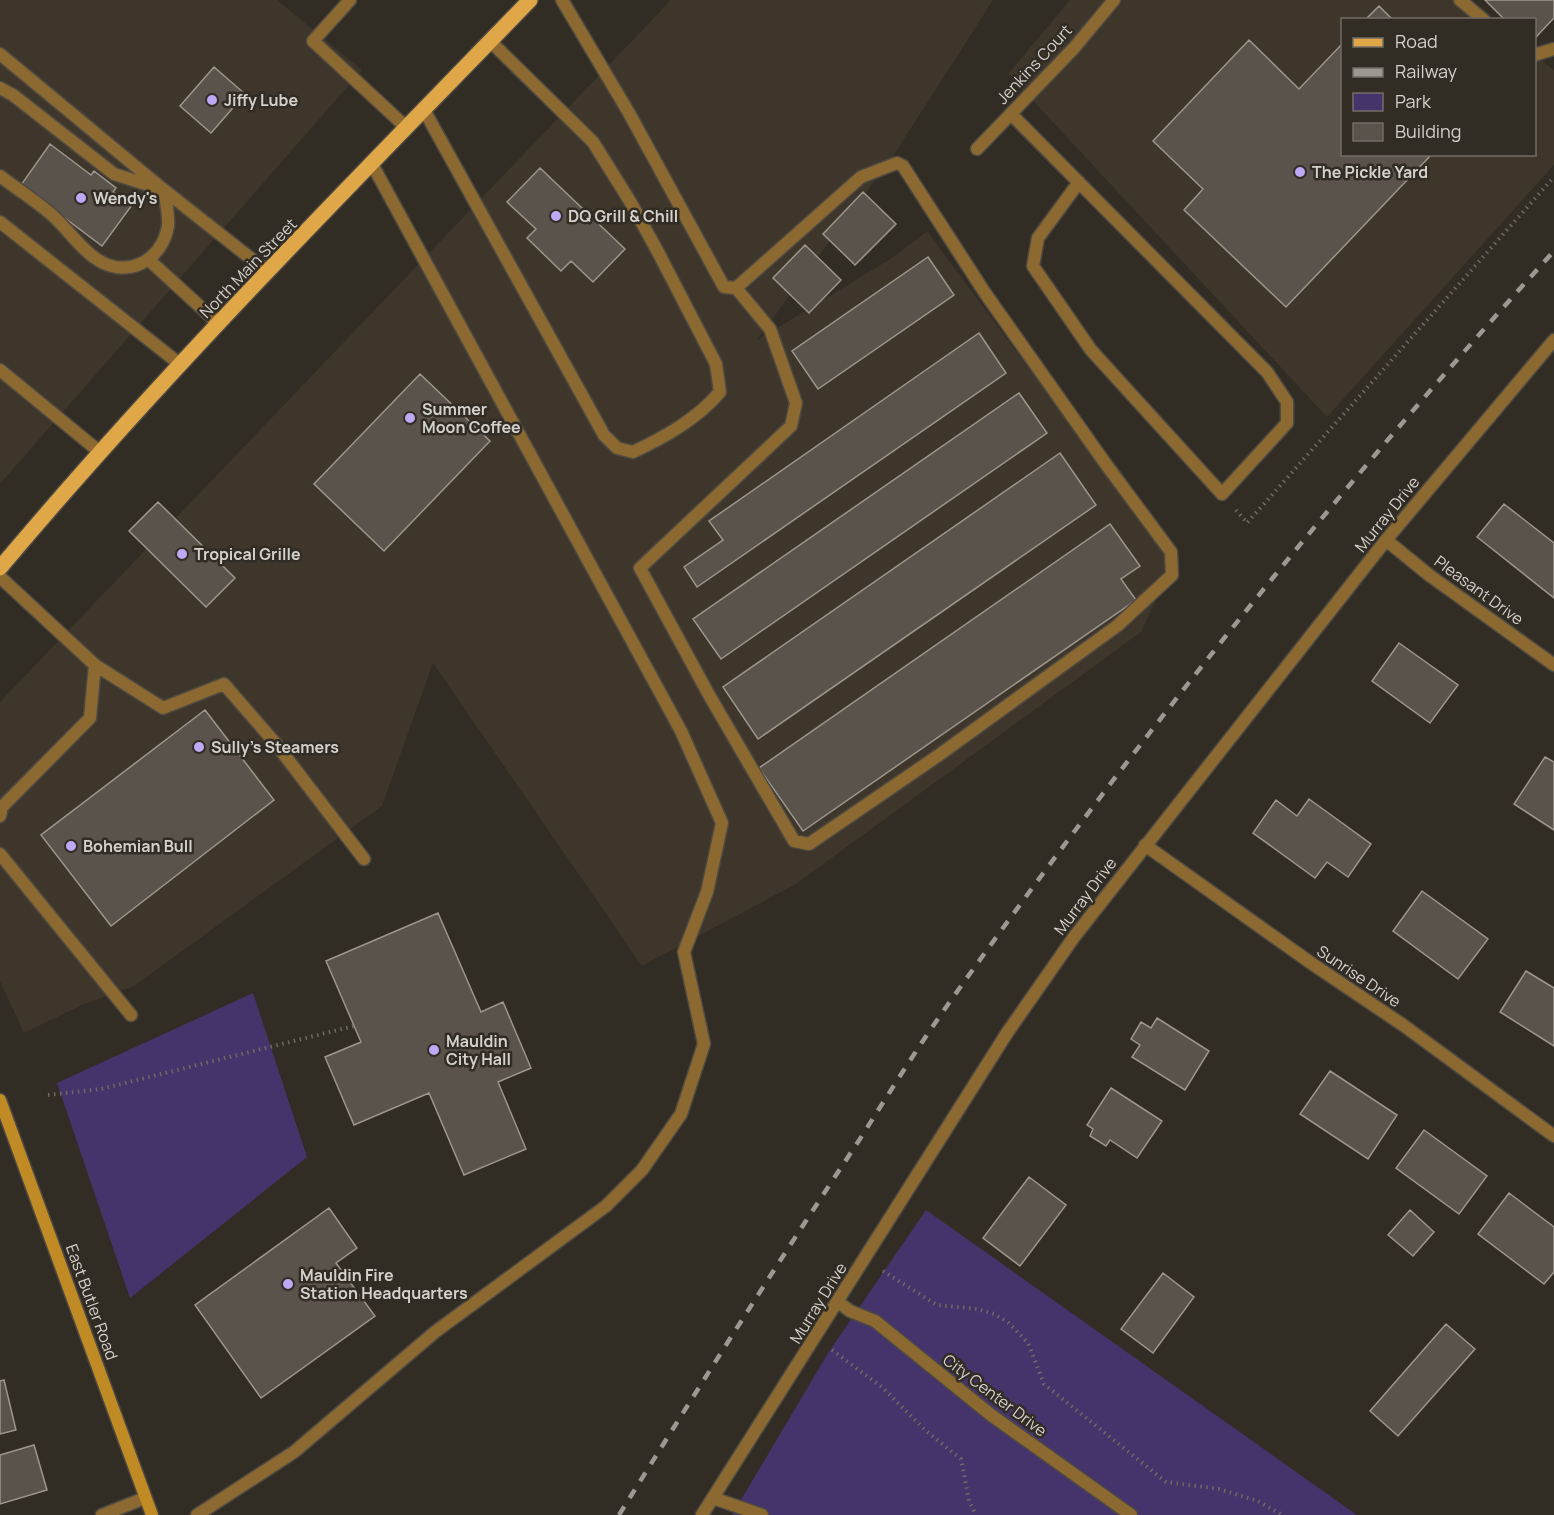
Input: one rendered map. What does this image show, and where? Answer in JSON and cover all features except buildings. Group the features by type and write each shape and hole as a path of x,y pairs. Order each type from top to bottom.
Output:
{"main road":[{"name":"North Main Street","path":"0,568 55,503 219,324 530,0"},
{"name":"East Butler Road","path":"0,1100 152,1515"}],"street":[{"path":"350,0 313,41 407,128"},
{"path":"562,0 629,113 724,287 736,288 770,329 796,403 791,426 640,568 709,695 794,841 809,844 939,755 1117,626 1172,575 1171,552 985,293 903,166 897,164 861,177 736,288"},
{"name":"Jenkins Court","path":"977,149 1074,48 1114,0"},
{"path":"1460,0 1482,18"},
{"path":"424,110 604,435 617,448 633,452 657,440 705,409 720,392 716,364 648,234 593,142 490,41"},
{"path":"1536,54 1554,49"},
{"path":"0,54 268,272"},
{"path":"0,88 13,94 114,174 164,189"},
{"path":"1011,114 1079,182 1268,372 1287,402 1287,423 1221,494 1091,350 1033,266 1038,238 1079,182"},
{"path":"197,1515 294,1452 435,1332 606,1206 642,1170 681,1114 704,1044 684,952 707,892 722,823 681,731 372,164"},
{"path":"0,176 52,215 94,258 110,266 127,268 149,260 163,244 168,224 164,189"},
{"path":"0,222 181,365"},
{"path":"149,260 219,324"},
{"name":"Murray Drive","path":"703,1515 1007,1033 1074,937 1386,540 1554,340"},
{"path":"0,370 101,453"},
{"name":"Pleasant Drive","path":"1386,540 1429,575 1554,665"},
{"path":"0,577 95,665 163,708 224,684 276,744 363,859"},
{"path":"0,816 2,807 90,718 95,665"},
{"name":"Sunrise Drive","path":"1145,844 1311,963 1403,1025 1554,1136"},
{"path":"0,854 131,1015"},
{"name":"City Center Drive","path":"838,1302 850,1311 875,1321 991,1416 1131,1515"},
{"path":"102,1515 146,1498"},
{"path":"713,1498 762,1515"}],"path":[{"path":"1221,494 1246,522 1554,177"},
{"path":"48,1095 101,1089 354,1026"},
{"path":"883,1271 937,1305 977,1309 994,1314 1008,1322 1028,1342 1044,1384 1166,1482 1219,1490 1258,1501 1282,1515"},
{"path":"830,1347 883,1388 925,1430 961,1459 969,1501 976,1515"}],"shaded area":[{"path":"0,0 277,0 362,70 0,484"},
{"path":"671,0 993,0 895,153 756,341 895,256 927,231 1173,563 1141,632 796,884 642,966 433,663 382,806 134,986 82,1005 24,1033 0,981 0,702"},
{"path":"1070,0 1460,0 1485,18 1341,18 1341,156 1536,156 1536,56 1554,70 1554,165 1327,417 1008,74"}],"green space":[{"path":"253,993 307,1157 130,1298 57,1083"},
{"path":"926,1210 1357,1515 732,1515 828,1353"}],"railway":[{"path":"619,1515 914,1054 1020,905 1166,712 1317,524 1554,251"}],"place":[{"name":"Jiffy Lube","path":"212,100"},
{"name":"The Pickle Yard","path":"1300,172"},
{"name":"Wendy's","path":"81,198"},
{"name":"DQ Grill & Chill","path":"556,216"},
{"name":"Summer Moon Coffee","path":"410,418"},
{"name":"Tropical Grille","path":"182,554"},
{"name":"Sully's Steamers","path":"199,747"},
{"name":"Bohemian Bull","path":"71,846"},
{"name":"Mauldin City Hall","path":"434,1050"},
{"name":"Mauldin Fire Station Headquarters","path":"288,1284"}]}
